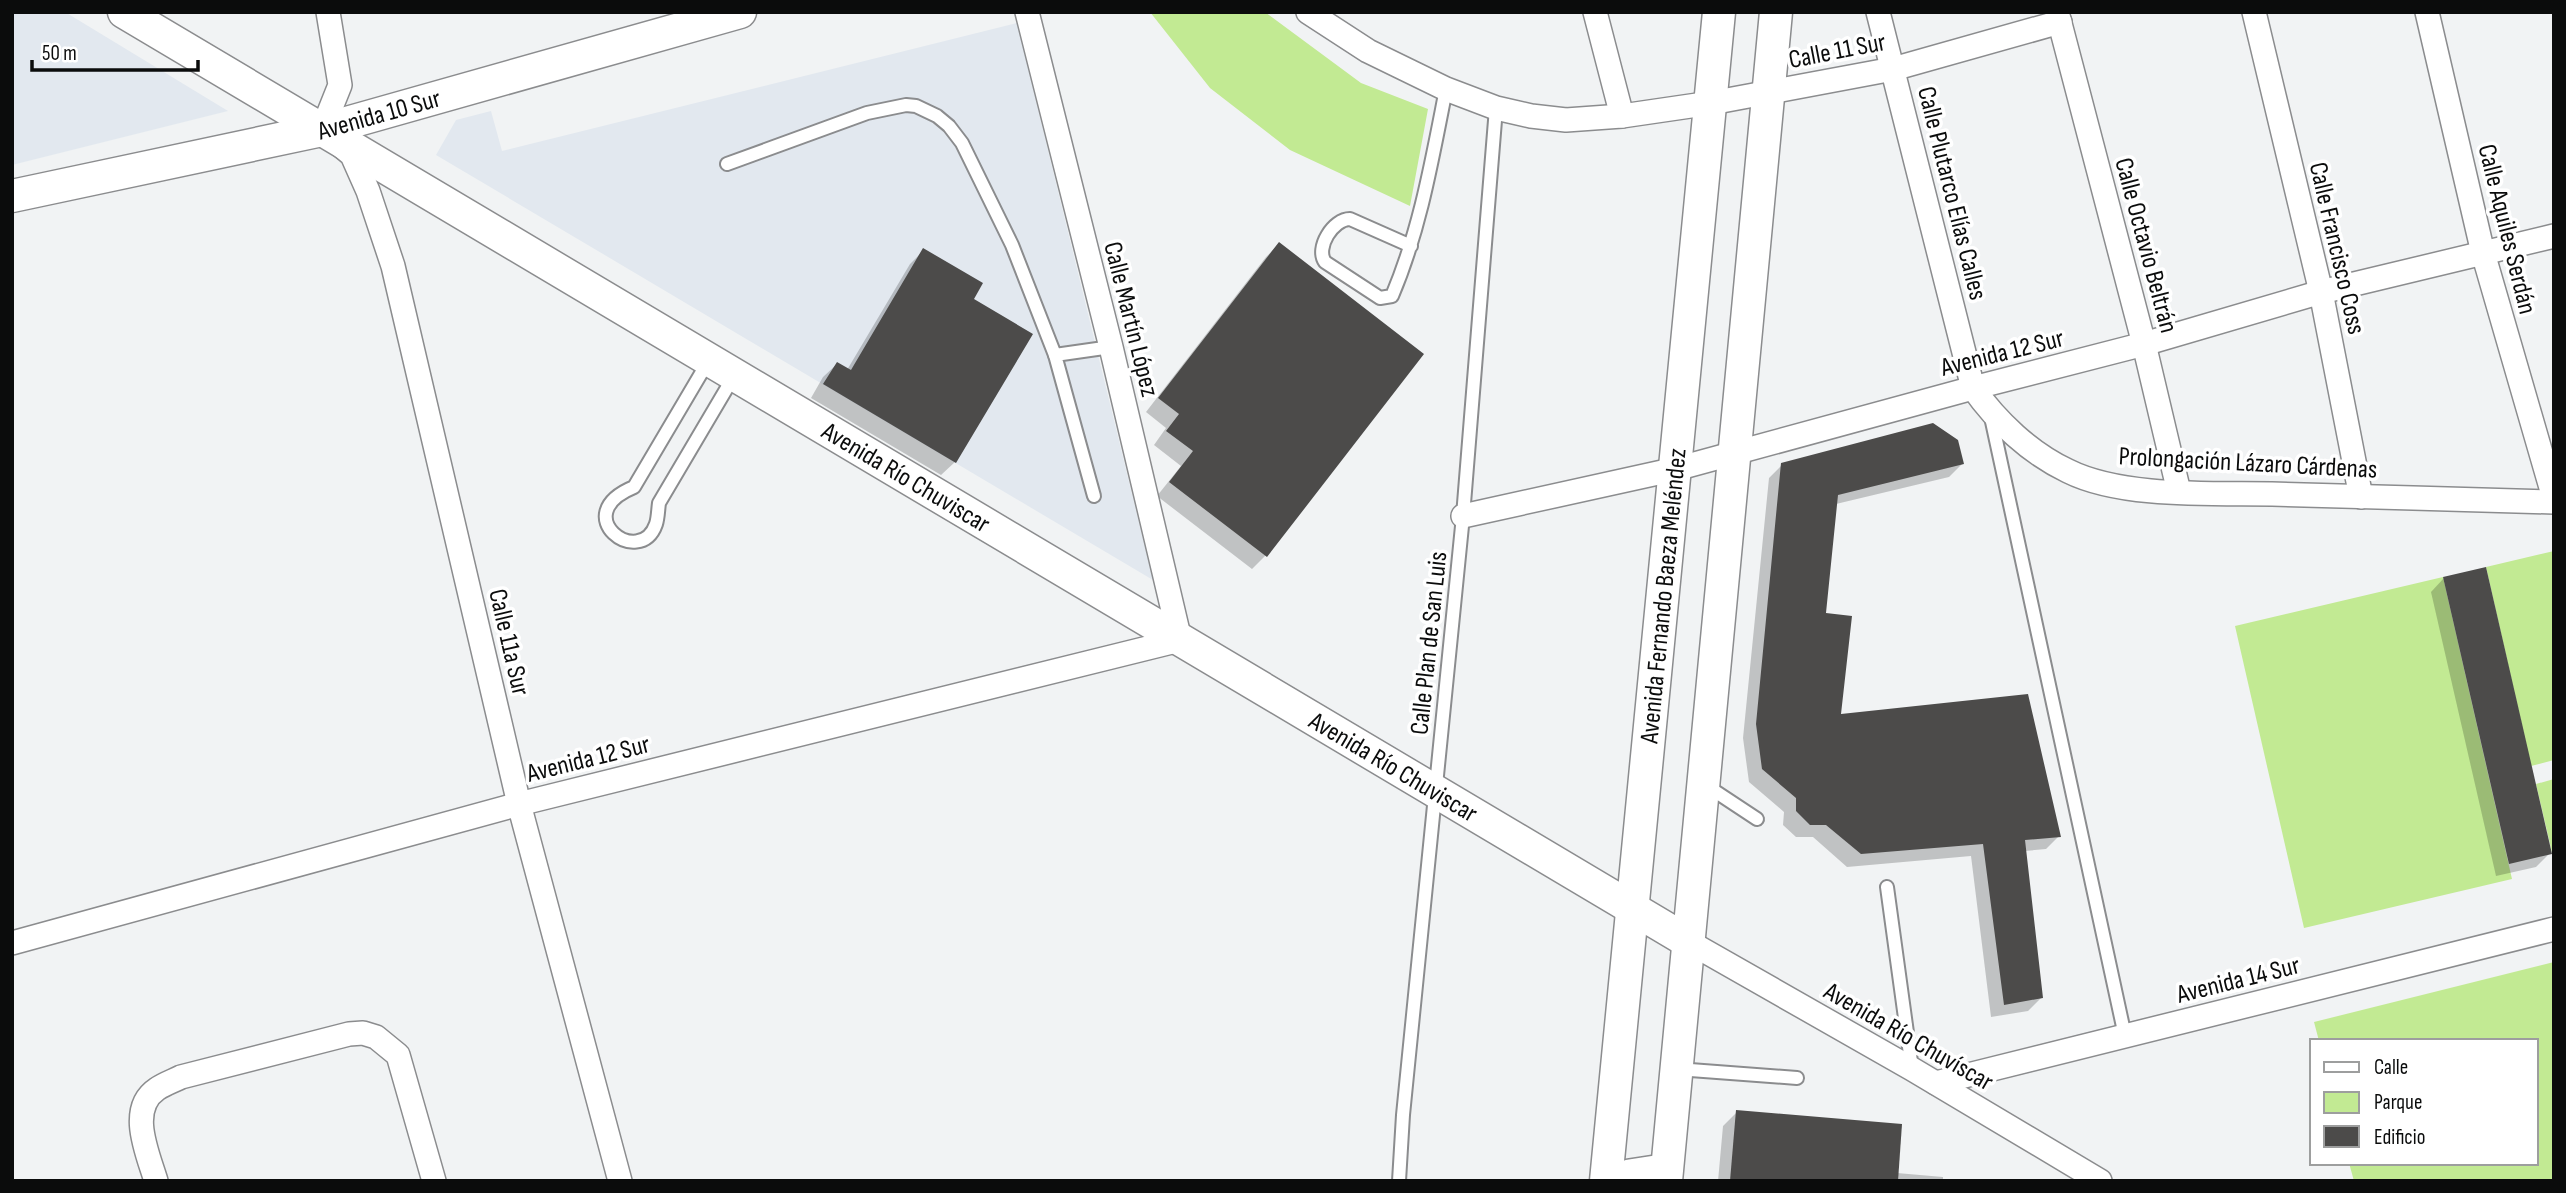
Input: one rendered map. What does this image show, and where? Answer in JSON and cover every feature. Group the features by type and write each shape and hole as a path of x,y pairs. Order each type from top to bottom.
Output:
{"main road":[{"name":"Avenida Río Chuviscar","path":"124,12 1689,942"},
{"name":"Avenida 10 Sur","path":"12,196 322,130 740,12"},
{"name":"Avenida Fernando Baeza Meléndez","path":"1606,1181 1719,12"},
{"path":"1667,1173 1776,12"}],"street":[{"path":"322,130 340,85 328,12"},
{"name":"Calle Martín López","path":"1027,12 1111,347 1180,640"},
{"path":"1308,12 1368,51 1446,89 1496,108 1566,120 1622,116 1595,12"},
{"name":"Calle Plutarco Elías Calles","path":"1878,12 1973,388"},
{"name":"Calle Francisco Coss","path":"2254,12 2321,292 2361,497"},
{"name":"Calle Aquiles Serdán","path":"2427,12 2483,253 2554,500"},
{"name":"Calle 11 Sur","path":"1622,116 1712,103 1893,69 2058,17"},
{"name":"Calle Octavio Beltrán","path":"2058,17 2144,344 2179,492"},
{"name":"Calle 11a Sur","path":"322,130 352,155 368,191 393,266 519,804 620,1181"},
{"name":"Avenida 12 Sur","path":"1463,516 1676,469 2144,344 2321,292 2554,236"},
{"name":"Prolongación Lázaro Cárdenas","path":"1973,388 1989,411 2026,444 2068,472 2113,485 2179,492 2554,500"},
{"name":"Avenida 12 Sur","path":"12,943 519,804 1180,640"},
{"name":"Avenida 14 Sur","path":"1936,1083 2554,929"},
{"name":"Avenida Río Chuvíscar","path":"1689,942 2101,1181"},
{"path":"156,1181 141,1118 143,1106 156,1090 181,1077 349,1034 363,1033 376,1037 397,1055 434,1181"},
{"path":"1606,1181 1629,1171 1667,1173"}],"lane":[{"path":"1410,246 1350,219 1342,219 1337,222 1321,250 1321,257 1380,298 1388,299 1392,296 1403,271 1424,201 1446,89"},
{"path":"727,164 867,113 906,105 916,106 937,116 949,126 962,143 1012,245 1055,355 1094,496"},
{"name":"Calle Plan de San Luis","path":"1399,1181 1403,1115 1463,516 1496,108"},
{"path":"1055,355 1111,347"},
{"path":"722,367 659,503 656,525 652,532 637,541 620,540 613,535 606,519 610,502 615,496 634,487 722,367"},
{"path":"1989,411 2124,1035"},
{"path":"1704,784 1757,819"},
{"path":"1887,887 1912,1069"},
{"path":"1677,1069 1797,1078"}],"shaded area":[{"path":"12,12 65,12 228,111 12,165"},
{"path":"1017,23 1153,580 436,155 456,120 491,111 502,151"}],"green space":[{"path":"1150,12 1265,12 1361,83 1428,109 1410,206 1290,150 1210,88"},
{"path":"2554,551 2554,760 2531,766 2486,567"},
{"path":"2443,577 2512,879 2304,928 2235,626"},
{"path":"2554,779 2554,861 2536,784"},
{"path":"2554,962 2554,1181 2354,1181 2350,1165 2538,1165 2538,1039 2318,1039 2314,1022"}],"building":[{"path":"1279,242 1424,354 1267,557 1169,482 1193,451 1166,431 1179,414 1158,398"},
{"path":"923,248 983,283 974,299 1033,334 956,463 823,384 837,362 851,370"},
{"path":"1933,423 1958,440 1964,464 1838,495 1826,613 1852,616 1841,714 2028,694 2061,837 2025,840 2043,998 2004,1005 1983,844 1861,854 1826,825 1810,825 1796,811 1796,798 1762,769 1756,724 1781,463"},
{"path":"2486,567 2552,854 2509,864 2443,577"},
{"path":"1736,1110 1902,1124 1898,1181 1730,1181"}]}
